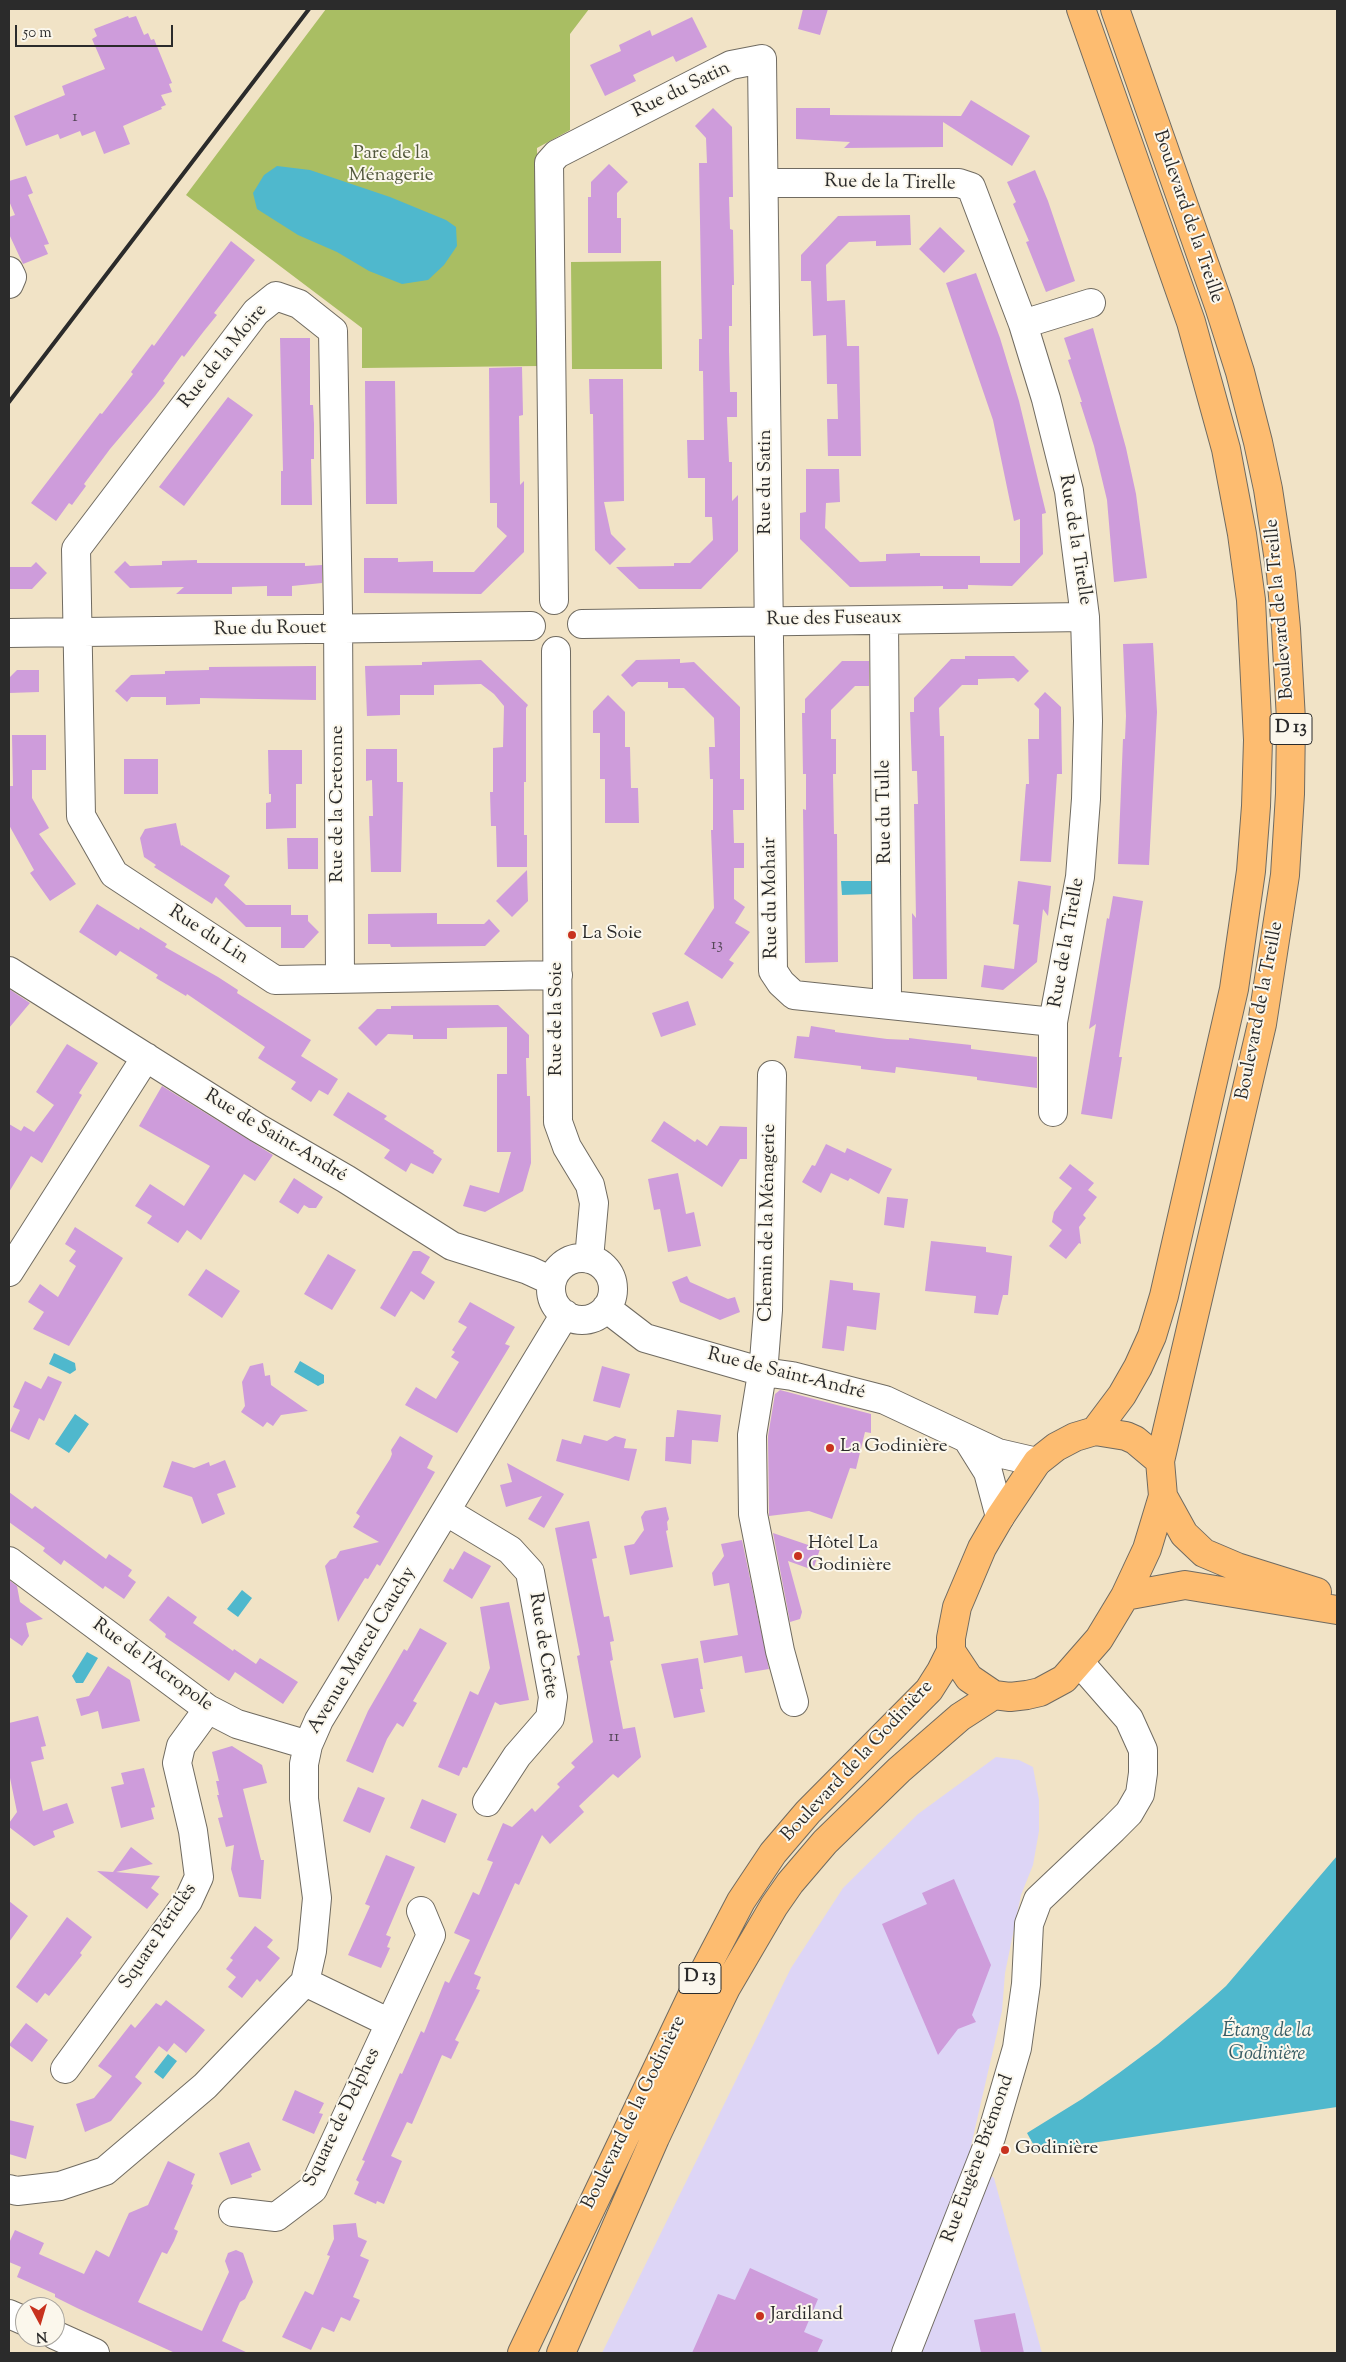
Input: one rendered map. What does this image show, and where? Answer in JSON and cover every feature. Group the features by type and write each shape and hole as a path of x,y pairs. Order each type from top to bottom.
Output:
{"main road":[{"name":"Boulevard de la Treille","path":"1082,9 1191,322 1226,449 1242,534 1251,600 1258,740 1256,806 1250,871 1234,989 1166,1287 1152,1336 1138,1367 1122,1395 1095,1431"},
{"name":"Boulevard de la Treille","path":"1116,9 1219,306 1240,372 1258,442 1268,489 1281,574 1291,720 1290,794 1285,875 1262,1024 1167,1424 1160,1461 1163,1496"},
{"path":"1160,1461 1135,1440 1126,1436 1095,1431 1075,1437 1056,1447 1036,1462 1000,1516 982,1548 957,1607 951,1638 951,1651 969,1678 994,1694 1010,1697 1040,1692 1064,1679 1080,1664 1126,1596 1147,1548 1163,1496"},
{"path":"1163,1496 1184,1534 1204,1553 1237,1567 1337,1599"},
{"path":"1126,1596 1185,1585 1337,1610"},
{"name":"Boulevard de la Godinière","path":"522,2353 698,1983 741,1901 773,1853 808,1812 929,1690 951,1651"},
{"name":"Boulevard de la Godinière","path":"561,2353 655,2138 708,2025 774,1906 790,1883 825,1842 899,1770 960,1717 994,1694"}],"street":[{"name":"Rue du Satin","path":"554,600 549,163 557,154 731,65 762,59 765,183 767,621"},
{"name":"Rue de la Tirelle","path":"765,183 959,183 971,187 1023,324 1046,399 1069,491 1086,617 1088,722 1086,799 1080,877 1053,1022 1053,1112"},
{"path":"9,270 12,277 9,284"},
{"name":"Rue de la Moire","path":"78,633 76,548 256,312 276,296 299,304 332,332 338,629"},
{"path":"1023,324 1091,303"},
{"path":"554,600 570,604 576,609 582,624 577,640 572,645 556,650 542,646 533,634 531,626 535,612 547,602 554,600"},
{"name":"Rue des Fuseaux","path":"582,624 1086,617"},
{"name":"Rue du Tulle","path":"884,620 888,994 886,1004"},
{"name":"Rue du Mohair","path":"767,621 773,971 781,983 794,995 1053,1022"},
{"name":"Rue du Rouet","path":"9,633 531,626"},
{"name":"Rue de la Cretonne","path":"338,629 340,979"},
{"name":"Rue du Lin","path":"78,633 81,816 114,874 275,980 558,975"},
{"name":"Rue de la Soie","path":"556,650 558,1122 567,1147 590,1185 594,1203 589,1258"},
{"name":"Rue de Saint-André","path":"9,971 258,1128 346,1179 452,1246 528,1270 552,1281"},
{"path":"9,1272 146,1057"},
{"name":"Chemin de la Ménagerie","path":"772,1074 768,1310 763,1372 752,1435 753,1514 780,1651 794,1702"},
{"path":"580,1258 589,1258 602,1266 611,1278 613,1289 606,1308 600,1314 583,1320 565,1314 553,1300 552,1281 562,1265 580,1258"},
{"name":"Rue de Saint-André","path":"606,1308 645,1338 763,1372 792,1376 885,1400 998,1453 1036,1462"},
{"name":"Avenue Marcel Cauchy","path":"305,1982 312,1951 317,1898 304,1799 304,1764 308,1745 319,1720 448,1512 565,1314"},
{"path":"968,1440 988,1472 1000,1516"},
{"name":"Rue de Crête","path":"448,1512 510,1550 530,1572 553,1697 550,1718 517,1756 487,1802"},
{"name":"Rue de l’Acropole","path":"9,1561 208,1709 237,1724 308,1745"},
{"name":"Rue Eugène Brémond","path":"906,2353 996,2119 1017,2048 1026,1984 1029,1924 1038,1900 1119,1824 1140,1794 1143,1774 1143,1750 1129,1719 1080,1664"},
{"name":"Square Périclès","path":"66,2069 188,1901 199,1877 193,1831 177,1763 181,1746 208,1709"},
{"name":"Square de Delphes","path":"233,2212 276,2217 313,2189 431,1935 422,1911"},
{"path":"9,2190 17,2191 60,2186 105,2171 204,2086 305,1982 390,2023"},
{"path":"65,2340 95,2353"}],"shaded area":[{"path":"996,1757 1019,1760 1033,1767 1039,1800 1039,1831 1033,1865 1021,1895 1005,1973 1002,2011 968,2159 994,2178 1042,2353 602,2353 791,1968 843,1888 918,1814"}],"green space":[{"name":"Parc de la Ménagerie","path":"326,9 589,9 570,34 570,130 537,148 538,366 362,368 362,328 186,195"},
{"path":"661,261 662,369 572,369 571,262"}],"water":[{"path":"277,166 310,170 390,197 446,220 456,227 457,246 444,265 428,280 402,284 369,271 337,252 298,235 257,209 253,193 264,175"},
{"path":"841,881 874,881 874,894 842,895"},
{"path":"54,1353 75,1363 76,1370 70,1374 49,1364"},
{"path":"300,1361 324,1375 324,1383 318,1386 294,1372"},
{"path":"75,1414 89,1424 69,1453 55,1444"},
{"path":"242,1590 252,1598 238,1617 227,1609"},
{"path":"87,1652 98,1658 83,1683 76,1683 72,1676"},
{"name":"Étang de la Godinière","path":"1337,1856 1337,2107 1037,2151 1027,2133 1082,2099 1119,2073 1158,2044 1207,2003 1226,1986"},
{"path":"168,2054 177,2061 163,2079 154,2072"}],"building":[{"path":"803,9 828,9 820,35 798,29"},
{"path":"128,16 129,18 136,16 144,35 148,33 151,40 154,39 172,83 169,84 172,92 161,95 166,105 161,107 162,109 123,126 130,144 104,154 95,131 82,136 80,131 60,139 58,134 26,146 14,116 65,95 62,86 105,69 92,39 97,36 94,29"},
{"path":"692,17 707,47 676,62 673,56 633,75 636,81 605,96 590,65 621,51 619,45 650,30 652,36"},
{"path":"971,100 1030,136 1012,166 943,122 943,147 844,148 850,142 796,139 796,108 830,108 830,115 961,116"},
{"path":"713,108 732,127 733,197 729,197 730,229 733,230 734,285 732,285 732,326 729,326 729,351 730,392 737,392 737,417 727,417 729,462 732,462 732,501 738,495 738,551 701,589 639,589 616,567 674,566 674,563 690,563 713,540 712,517 705,517 705,478 688,478 687,440 704,440 703,371 699,371 699,339 702,339 699,163 707,163 706,138 695,126"},
{"path":"609,164 628,182 617,193 617,218 621,218 621,253 588,253 588,197 591,197 591,182"},
{"path":"1035,170 1048,201 1075,281 1046,292 1026,242 1029,241 1013,204 1016,202 1007,182"},
{"path":"26,176 33,193 28,195 49,244 44,245 48,254 23,264 9,234 9,217 15,215 9,201 9,181"},
{"path":"910,215 911,245 876,246 876,241 849,242 826,265 827,301 845,300 847,346 859,346 861,456 828,456 827,419 838,419 837,384 827,384 826,335 813,336 811,281 801,281 801,255 838,216"},
{"path":"940,227 965,251 944,273 919,249"},
{"path":"231,241 255,260 214,313 217,315 184,357 182,355 163,381 165,383 110,449 84,484 86,486 72,505 69,503 56,521 31,503 100,413 102,414 133,374 131,372 152,344 154,346"},
{"path":"976,273 1000,338 1019,401 1046,513 1042,514 1043,554 1012,586 968,585 968,589 943,589 943,586 850,587 800,539 800,513 806,512 806,469 839,469 840,502 826,503 825,528 860,562 886,561 886,554 920,553 920,556 980,556 980,563 1020,563 1020,519 1014,521 993,420 946,283"},
{"path":"1093,328 1126,448 1136,494 1147,578 1114,582 1107,500 1094,446 1080,402 1082,402 1068,360 1071,359 1064,338"},
{"path":"280,338 310,338 310,405 313,405 314,424 314,459 311,459 312,505 281,505 281,471 283,471"},
{"path":"522,367 523,415 519,416 520,485 524,481 524,552 481,594 364,593 364,558 398,558 398,562 433,561 433,572 474,572 507,536 497,527 497,503 490,503 489,368"},
{"path":"589,379 623,379 624,501 604,502 611,534 626,549 610,565 595,550 593,414 590,414"},
{"path":"365,381 395,381 397,504 366,504"},
{"path":"228,397 253,415 184,506 159,487"},
{"path":"197,560 197,563 305,563 305,566 322,565 322,583 292,586 292,596 267,596 267,586 232,587 232,594 176,594 184,587 130,588 114,572 125,561 130,566 162,565 162,561"},
{"path":"36,562 47,573 32,589 10,589 10,567 31,567"},
{"path":"1153,643 1157,712 1149,865 1118,864 1123,739 1125,739 1126,716 1123,644"},
{"path":"965,656 1014,656 1029,671 1018,682 1014,678 978,679 978,685 962,685 939,708 940,736 944,736 947,979 913,979 912,913 916,918 914,804 918,804 917,771 912,771 910,712 914,712 914,698 951,659 965,659"},
{"path":"680,659 680,663 694,662 740,707 740,779 744,779 744,810 733,810 734,843 744,843 744,868 734,868 734,899 745,907 735,923 750,932 729,960 734,963 722,979 684,954 714,908 711,830 713,830 713,779 710,779 709,747 715,747 714,718 684,688 668,688 668,682 638,682 632,687 621,675 636,660"},
{"path":"481,660 528,705 526,708 526,782 524,782 524,835 527,835 527,867 497,867 496,826 491,826 490,792 493,792 493,748 503,747 504,706 494,694 481,684 434,685 434,695 400,695 400,715 367,716 365,666 422,665 422,662"},
{"path":"842,661 869,661 869,686 855,686 831,710 831,739 836,739 836,774 833,774 834,834 837,834 838,962 805,963 803,809 806,810 806,774 803,774 802,713 805,713 805,699"},
{"path":"316,666 316,700 200,698 200,704 166,705 166,697 131,697 127,702 115,691 131,675 165,674 165,671 209,670 209,667"},
{"path":"17,670 39,670 39,692 9,693 9,678"},
{"path":"1045,692 1061,707 1062,774 1057,774 1051,862 1020,861 1026,784 1029,784 1028,739 1039,739 1039,709 1034,704"},
{"path":"608,695 625,712 625,747 630,747 631,788 638,788 639,823 605,823 605,779 600,779 600,733 593,733 593,711"},
{"path":"12,735 46,735 46,770 32,770 32,798 49,828 39,834 76,884 50,901 30,873 34,870 9,825 9,786 13,786"},
{"path":"366,749 397,749 397,782 403,782 401,872 371,872 369,816 373,816 372,780 366,781"},
{"path":"268,750 302,750 302,784 296,784 296,828 266,829 266,803 271,802 271,794 269,794"},
{"path":"124,759 158,759 158,794 124,794"},
{"path":"176,823 181,846 230,876 224,885 246,905 291,905 291,915 308,915 308,921 319,932 304,948 281,948 281,927 246,927 216,897 212,904 154,867 156,865 144,857 140,838 145,829"},
{"path":"287,838 318,838 318,869 288,869"},
{"path":"527,870 528,901 512,917 496,901"},
{"path":"1018,881 1051,886 1048,916 1043,909 1037,962 1003,990 981,987 984,965 1014,969 1019,925 1013,924"},
{"path":"1113,896 1143,901 1119,1057 1122,1057 1112,1119 1081,1114 1096,1024 1089,1029 1107,918 1109,919"},
{"path":"97,904 139,930 140,927 167,944 165,947 218,977 238,990 237,993 311,1040 301,1056 338,1079 328,1095 319,1090 311,1102 291,1089 296,1082 258,1058 265,1047 187,994 186,996 156,978 158,975 120,951 116,956 79,932"},
{"path":"437,913 437,924 484,924 489,919 500,931 485,946 391,947 390,944 368,944 368,914"},
{"path":"9,989 30,1003 9,1028"},
{"path":"688,1001 696,1025 661,1037 652,1013"},
{"path":"498,1005 529,1035 529,1058 526,1058 527,1096 530,1096 531,1163 523,1191 485,1212 463,1206 470,1185 499,1193 511,1152 497,1152 497,1074 507,1074 507,1027 447,1028 447,1039 413,1039 413,1035 388,1034 376,1046 358,1028 377,1009 391,1009 391,1006"},
{"path":"811,1026 835,1030 835,1032 887,1039 909,1040 909,1038 971,1045 971,1049 1037,1057 1037,1088 977,1080 977,1077 896,1067 895,1073 861,1069 861,1066 794,1058 797,1036 809,1037"},
{"path":"67,1044 98,1063 79,1093 82,1095 42,1163 31,1156 9,1192 9,1124 21,1131 24,1126 34,1132 54,1105 36,1092"},
{"path":"162,1086 273,1155 255,1181 244,1174 201,1240 187,1230 178,1243 147,1223 152,1216 135,1206 150,1184 184,1206 210,1166 139,1126"},
{"path":"348,1092 387,1116 384,1119 434,1151 433,1153 442,1159 433,1174 411,1163 406,1172 384,1158 390,1150 333,1115"},
{"path":"664,1121 695,1142 697,1139 707,1146 720,1126 747,1127 747,1159 740,1159 722,1187 651,1141"},
{"path":"826,1144 845,1153 847,1148 892,1169 879,1194 850,1178 848,1181 831,1173 821,1193 802,1182 812,1165 815,1166"},
{"path":"1070,1164 1094,1183 1088,1190 1097,1197 1083,1215 1086,1218 1079,1227 1081,1244 1079,1243 1066,1259 1049,1246 1062,1230 1052,1222 1054,1212 1072,1188 1059,1178"},
{"path":"678,1173 686,1214 694,1212 701,1246 668,1252 660,1209 654,1210 648,1179"},
{"path":"294,1178 323,1197 316,1208 309,1208 304,1205 298,1214 279,1202"},
{"path":"887,1197 908,1199 904,1228 884,1225"},
{"path":"75,1227 123,1258 69,1346 33,1329 44,1312 28,1302 40,1284 58,1297 76,1266 69,1261 76,1251 65,1244"},
{"path":"931,1241 986,1247 986,1252 1012,1256 1008,1295 1003,1295 998,1315 974,1313 976,1296 925,1291"},
{"path":"413,1251 420,1251 430,1257 421,1273 435,1282 424,1300 411,1291 395,1317 380,1308"},
{"path":"328,1254 356,1270 332,1310 304,1294"},
{"path":"206,1269 240,1291 222,1318 188,1295"},
{"path":"687,1276 690,1282 728,1299 735,1297 740,1312 720,1320 680,1302 672,1282"},
{"path":"830,1280 853,1283 853,1290 880,1293 876,1330 847,1326 844,1351 822,1348"},
{"path":"470,1302 515,1327 505,1344 510,1346 457,1433 405,1405 416,1387 436,1399 459,1362 451,1357 455,1352 452,1350 467,1327 458,1322"},
{"path":"263,1363 265,1376 270,1375 271,1385 308,1411 281,1415 273,1426 267,1422 263,1427 241,1412 245,1406 242,1382 250,1366"},
{"path":"602,1366 630,1374 620,1408 593,1401"},
{"path":"48,1376 62,1382 44,1421 39,1418 29,1440 10,1431 20,1410 13,1407 25,1381 41,1389"},
{"path":"780,1390 871,1414 871,1433 865,1432 856,1469 850,1468 832,1519 809,1511 769,1516 768,1436 775,1394"},
{"path":"677,1410 721,1415 718,1442 692,1440 691,1464 665,1461 666,1437 674,1437"},
{"path":"584,1435 607,1441 615,1436 626,1439 624,1448 637,1449 629,1481 556,1461 562,1439 581,1444"},
{"path":"400,1436 433,1456 427,1468 435,1472 380,1566 377,1564 368,1579 365,1578 338,1622 325,1566 330,1560 336,1558 340,1551 379,1542 353,1527 360,1516 356,1513 390,1459 391,1450"},
{"path":"225,1460 236,1487 217,1494 225,1514 202,1524 192,1497 163,1487 172,1461 194,1468 209,1462 210,1466"},
{"path":"507,1463 564,1494 544,1528 528,1519 542,1496 506,1507 500,1485 512,1482"},
{"path":"9,1492 32,1509 35,1506 106,1559 109,1554 132,1570 128,1576 136,1582 124,1599 105,1586 103,1589 64,1560 61,1565 43,1551 45,1548 9,1522"},
{"path":"666,1507 669,1519 667,1522 668,1530 666,1531 673,1567 630,1575 624,1546 634,1544 644,1530 641,1517 645,1511"},
{"path":"589,1521 597,1558 592,1559 604,1617 609,1616 614,1641 610,1642 613,1660 610,1661 623,1729 635,1727 641,1757 618,1778 613,1774 579,1806 584,1812 550,1844 542,1835 519,1885 515,1883 474,1974 481,1977 476,1989 480,1990 455,2040 459,2042 451,2059 442,2055 412,2124 407,2122 391,2156 402,2161 384,2204 377,2201 376,2204 354,2194 359,2182 356,2180 365,2161 362,2160 400,2073 402,2074 421,2031 424,2033 445,1981 449,1983 470,1940 454,1933 473,1892 479,1895 493,1862 487,1860 503,1823 512,1827 532,1808 535,1812 560,1787 557,1784 575,1767 571,1763 593,1742 577,1656 580,1655 555,1528"},
{"path":"773,1533 820,1549 813,1570 788,1561 802,1612 800,1619 790,1622"},
{"path":"742,1540 769,1669 745,1673 742,1656 704,1663 700,1641 738,1635 729,1583 714,1586 712,1573 724,1556 721,1544"},
{"path":"464,1551 491,1566 472,1599 443,1581 450,1568 453,1570"},
{"path":"9,1580 17,1586 20,1602 43,1619 26,1623 29,1636 22,1646 9,1637"},
{"path":"168,1596 197,1617 193,1623 233,1651 234,1649 256,1664 260,1658 298,1682 283,1704 235,1672 229,1681 165,1637 166,1634 149,1620"},
{"path":"509,1602 529,1700 500,1705 495,1702 467,1768 463,1767 459,1776 438,1767 470,1691 478,1695 490,1668 480,1607"},
{"path":"420,1628 447,1643 413,1701 417,1703 403,1727 397,1723 387,1739 373,1773 346,1761 368,1711 404,1649 407,1651"},
{"path":"698,1658 703,1689 700,1689 705,1712 674,1718 661,1664"},
{"path":"108,1666 130,1680 140,1721 102,1729 98,1711 81,1716 76,1699 89,1696"},
{"path":"38,1716 46,1746 41,1747 44,1759 31,1762 43,1811 67,1803 74,1823 53,1831 55,1837 34,1846 9,1827 9,1823 17,1812 9,1773 9,1723"},
{"path":"232,1746 262,1765 267,1783 243,1789 261,1860 264,1860 261,1899 239,1897 231,1869 234,1845 226,1847 218,1818 223,1817 217,1795 219,1795 216,1781 219,1781 212,1752"},
{"path":"144,1768 155,1807 151,1808 154,1819 121,1828 111,1787 124,1784 121,1773"},
{"path":"358,1787 385,1798 370,1833 343,1821"},
{"path":"422,1799 457,1814 445,1843 410,1828"},
{"path":"131,1847 153,1864 116,1872 160,1876 151,1888 159,1894 147,1909 97,1871 113,1872"},
{"path":"386,1855 415,1867 386,1935 391,1937 387,1947 390,1948 381,1968 348,1955 370,1906 365,1904"},
{"path":"954,1879 991,1965 972,2015 976,2022 958,2029 938,2055 882,1924 927,1904 922,1893"},
{"path":"9,1901 28,1916 9,1942"},
{"path":"67,1917 92,1937 80,1953 82,1955 49,1996 45,1993 37,2003 16,1987"},
{"path":"255,1926 273,1940 267,1947 280,1958 260,1982 257,1979 242,1998 228,1987 236,1977 226,1969 233,1960 230,1958"},
{"path":"166,2000 205,2030 186,2053 174,2043 167,2052 159,2046 135,2077 142,2083 111,2121 85,2132 76,2104 94,2098 112,2076 98,2066 131,2024 135,2028 156,2003 161,2006"},
{"path":"26,2023 48,2040 32,2062 9,2045"},
{"path":"295,2090 324,2103 319,2113 323,2114 314,2134 282,2120"},
{"path":"9,2120 34,2126 26,2159 9,2154"},
{"path":"249,2142 261,2170 251,2174 252,2177 231,2185 219,2153"},
{"path":"168,2161 195,2174 191,2184 193,2185 174,2229 178,2231 174,2241 167,2254 162,2252 138,2302 202,2331 229,2272 225,2261 228,2253 236,2250 243,2253 253,2282 245,2299 240,2302 222,2341 248,2353 175,2353 65,2302 65,2297 55,2297 55,2294 17,2277 21,2267 9,2262 9,2243 15,2230 44,2243 39,2254 84,2274 96,2250 109,2257 129,2213 148,2205"},
{"path":"356,2223 358,2237 367,2241 360,2256 369,2260 353,2297 360,2300 350,2321 341,2317 334,2332 322,2327 311,2350 282,2337 305,2291 313,2295 330,2256 327,2255 334,2239 333,2225"},
{"name":"Jardiland","path":"750,2268 818,2299 804,2332 823,2340 817,2353 692,2353 718,2294 735,2300"},
{"path":"1015,2313 1024,2353 981,2353 974,2320"}],"railway":[{"path":"9,402 309,9"}],"place":[{"name":"La Soie","path":"572,935"},
{"name":"La Godinière","path":"830,1448"},
{"name":"Hôtel La Godinière","path":"798,1556"},
{"name":"Godinière","path":"1005,2150"},
{"name":"Jardiland","path":"760,2316"}]}
